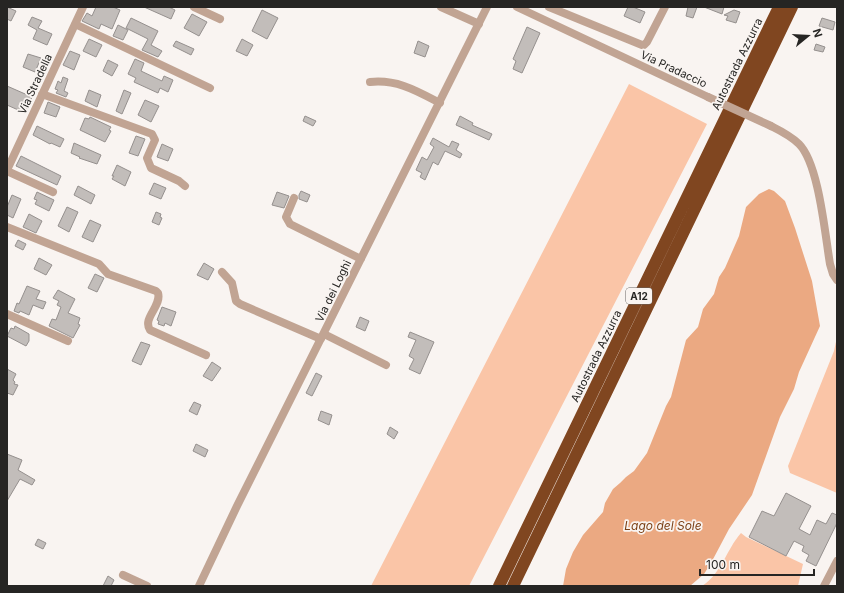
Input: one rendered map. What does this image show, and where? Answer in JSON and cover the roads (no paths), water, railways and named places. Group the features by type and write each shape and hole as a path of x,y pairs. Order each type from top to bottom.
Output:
{"highway":[{"name":"Autostrada Azzurra","path":"499,586 779,7"},
{"name":"A12","path":"513,586 792,7"}],"street":[{"name":"Via Stradella","path":"7,170 82,7"},
{"path":"194,7 220,19"},
{"path":"441,7 479,24"},
{"name":"Via dei Loghi","path":"199,586 237,506 487,7"},
{"name":"Via Pradaccio","path":"517,7 708,98 771,126 785,133 800,145 809,160 818,189 830,264 833,274 837,280"},
{"path":"549,7 644,45 665,7"},
{"path":"75,24 210,88"},
{"path":"370,82 378,81 398,83 440,103"},
{"path":"42,94 152,134 155,140 147,158 150,168 179,180 186,186"},
{"path":"7,170 53,192"},
{"path":"294,198 286,217 290,224 361,259"},
{"path":"7,228 99,264 108,274 156,291 159,297 148,321 147,326 150,330 206,354"},
{"path":"222,272 232,283 236,301 240,304 386,365"},
{"path":"7,314 68,341"},
{"path":"824,586 837,561"},
{"path":"123,575 147,586"}],"water":[{"name":"Lago del Sole","path":"769,189 774,191 785,201 812,281 820,326 799,372 794,389 780,417 752,495 729,529 704,574 690,586 563,586 566,569 573,552 583,535 603,512 605,503 613,489 634,471 647,453 671,397 686,340 698,327 703,309 714,294 719,277 725,268 739,236 746,207 759,194"}]}
